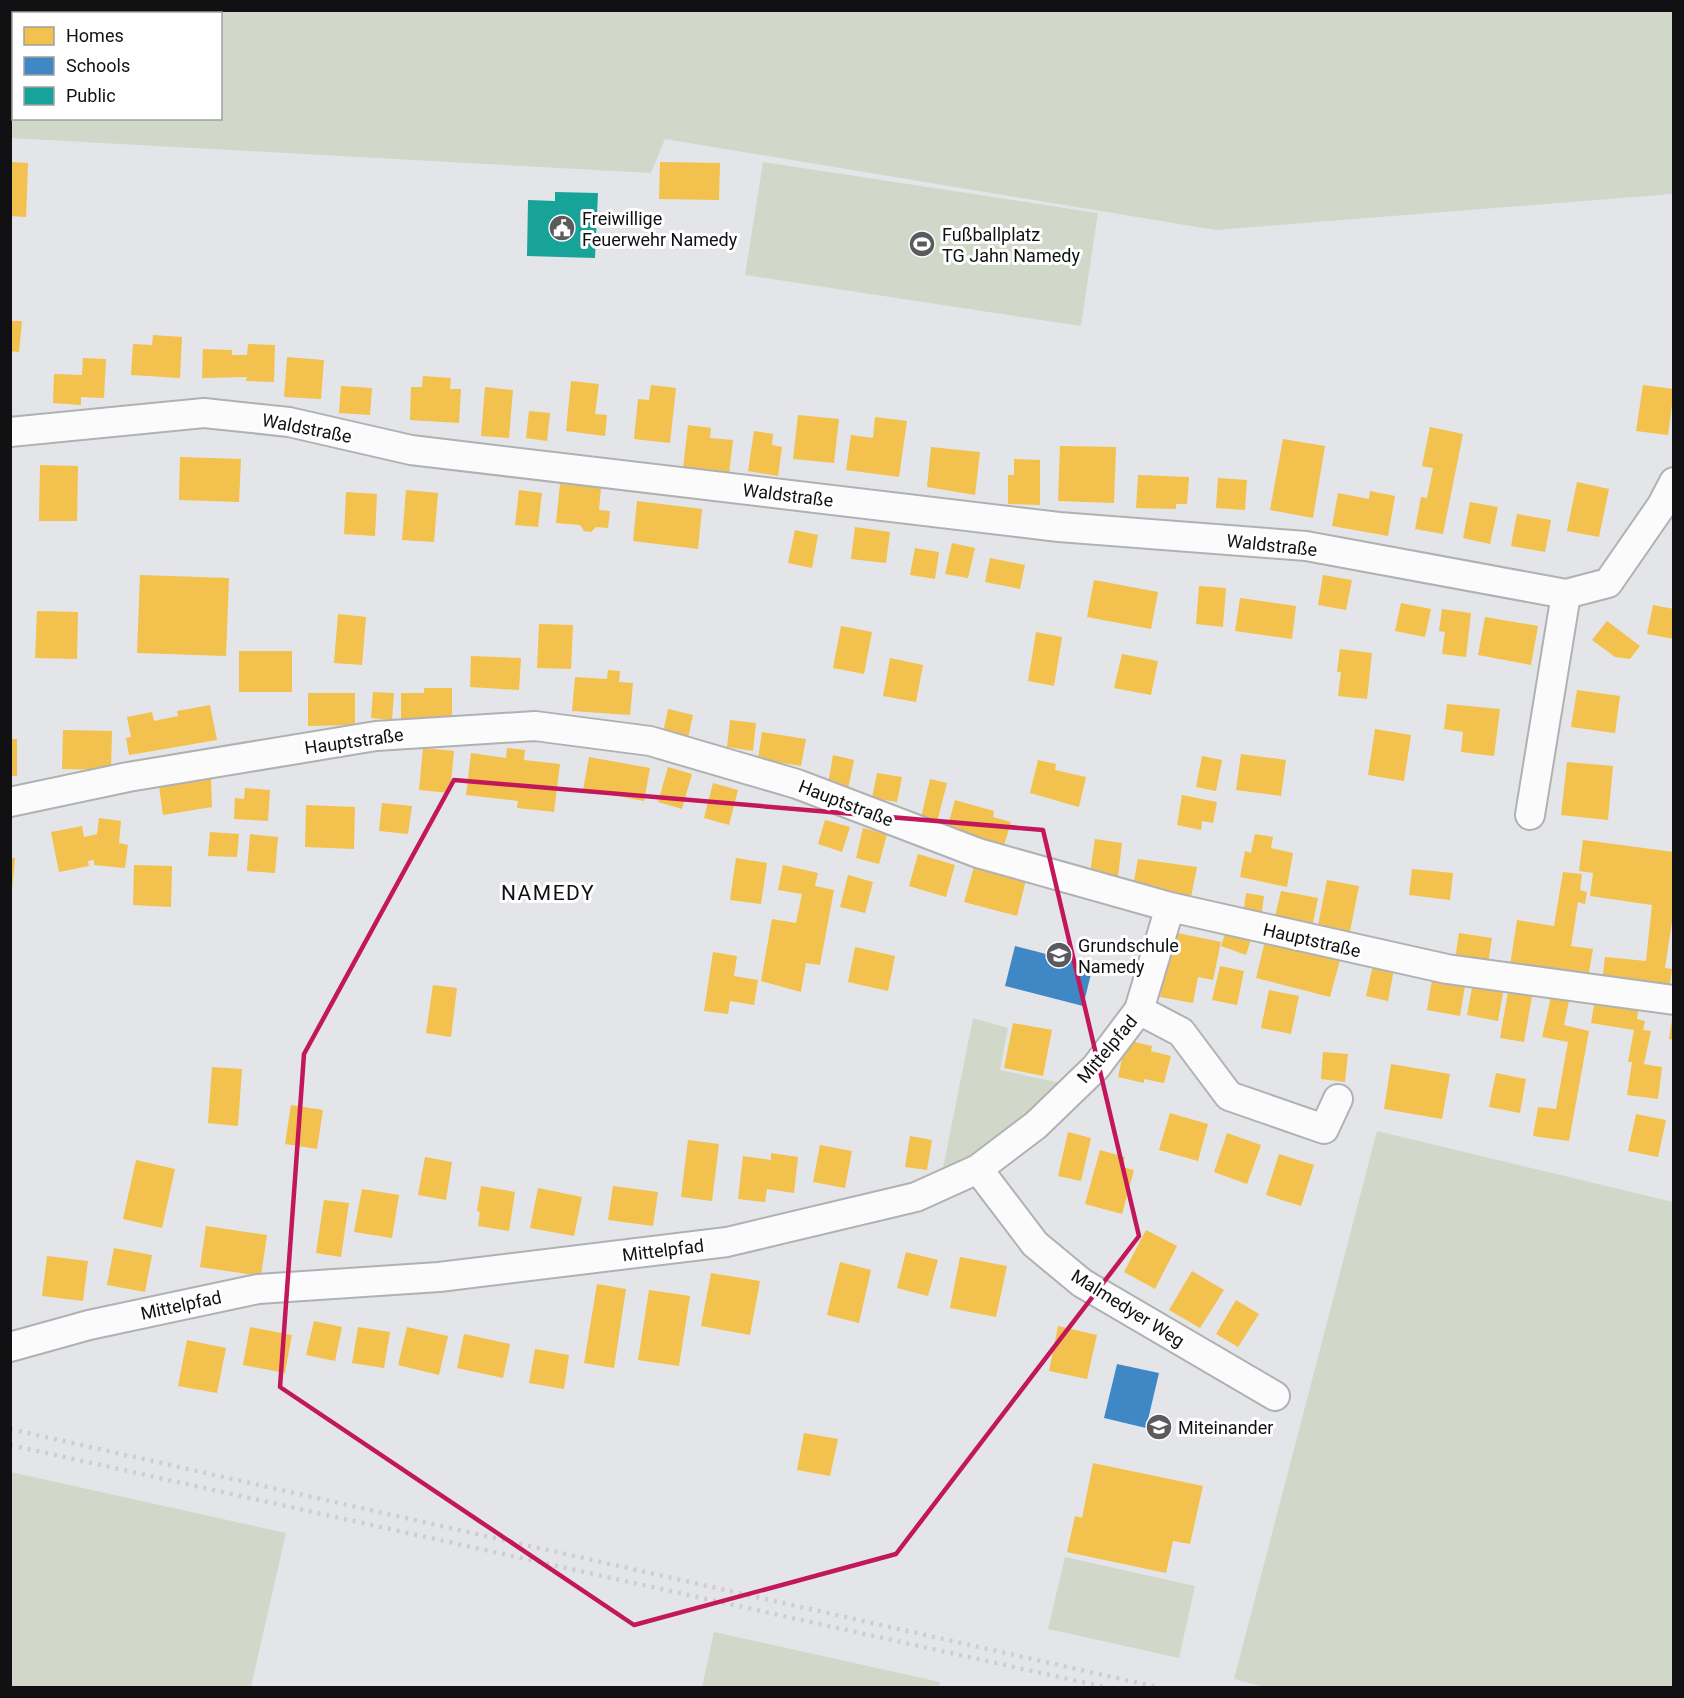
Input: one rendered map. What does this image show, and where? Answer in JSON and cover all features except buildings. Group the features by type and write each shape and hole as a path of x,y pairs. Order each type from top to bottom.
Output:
{"street":[{"name":"Waldstraße","path":"10,432 204,413 289,422 411,450 1059,526 1306,546 1566,594 1608,583 1662,505 1674,482"},
{"path":"1530,815 1566,594"},
{"name":"Hauptstraße","path":"10,802 128,777 376,736 535,726 650,741 797,784 978,853 1170,908 1447,969 1674,1000"},
{"name":"Mittelpfad","path":"10,1347 89,1325 258,1289 439,1277 727,1242 916,1197 978,1169 1036,1125 1096,1067 1139,1010 1170,908"},
{"path":"1139,1010 1181,1032 1229,1096 1324,1129 1338,1100"},
{"name":"Malmedyer Weg","path":"978,1169 1035,1244 1082,1283 1275,1396"}],"highlighted area":[{"path":"454,780 1043,830 1139,1236 896,1554 634,1625 280,1387 304,1054"}],"green space":[{"path":"10,11 1673,11 1673,194 1215,230 665,139 651,173 11,138"},
{"name":"Fußballplatz TG Jahn Namedy","path":"763,162 1098,213 1081,326 745,275"},
{"path":"973,1018 1008,1028 1000,1070 1061,1083 1005,1133 942,1173"},
{"path":"1377,1131 1673,1202 1673,1687 1268,1688 1234,1679"},
{"path":"11,1472 286,1533 251,1687 11,1687"},
{"path":"1065,1557 1195,1586 1179,1658 1048,1629"},
{"path":"714,1632 940,1682 939,1687 702,1687"}],"railway":[{"path":"10,1429 1161,1688"},
{"path":"10,1445 1109,1688"}],"place":[{"name":"Freiwillige Feuerwehr Namedy","path":"562,228"},
{"name":"Fußballplatz TG Jahn Namedy","path":"922,244"},
{"name":"Grundschule Namedy","path":"1059,955"},
{"name":"Miteinander","path":"1159,1427"}],"district":[{"name":"NAMEDY","path":"548,893"}]}
